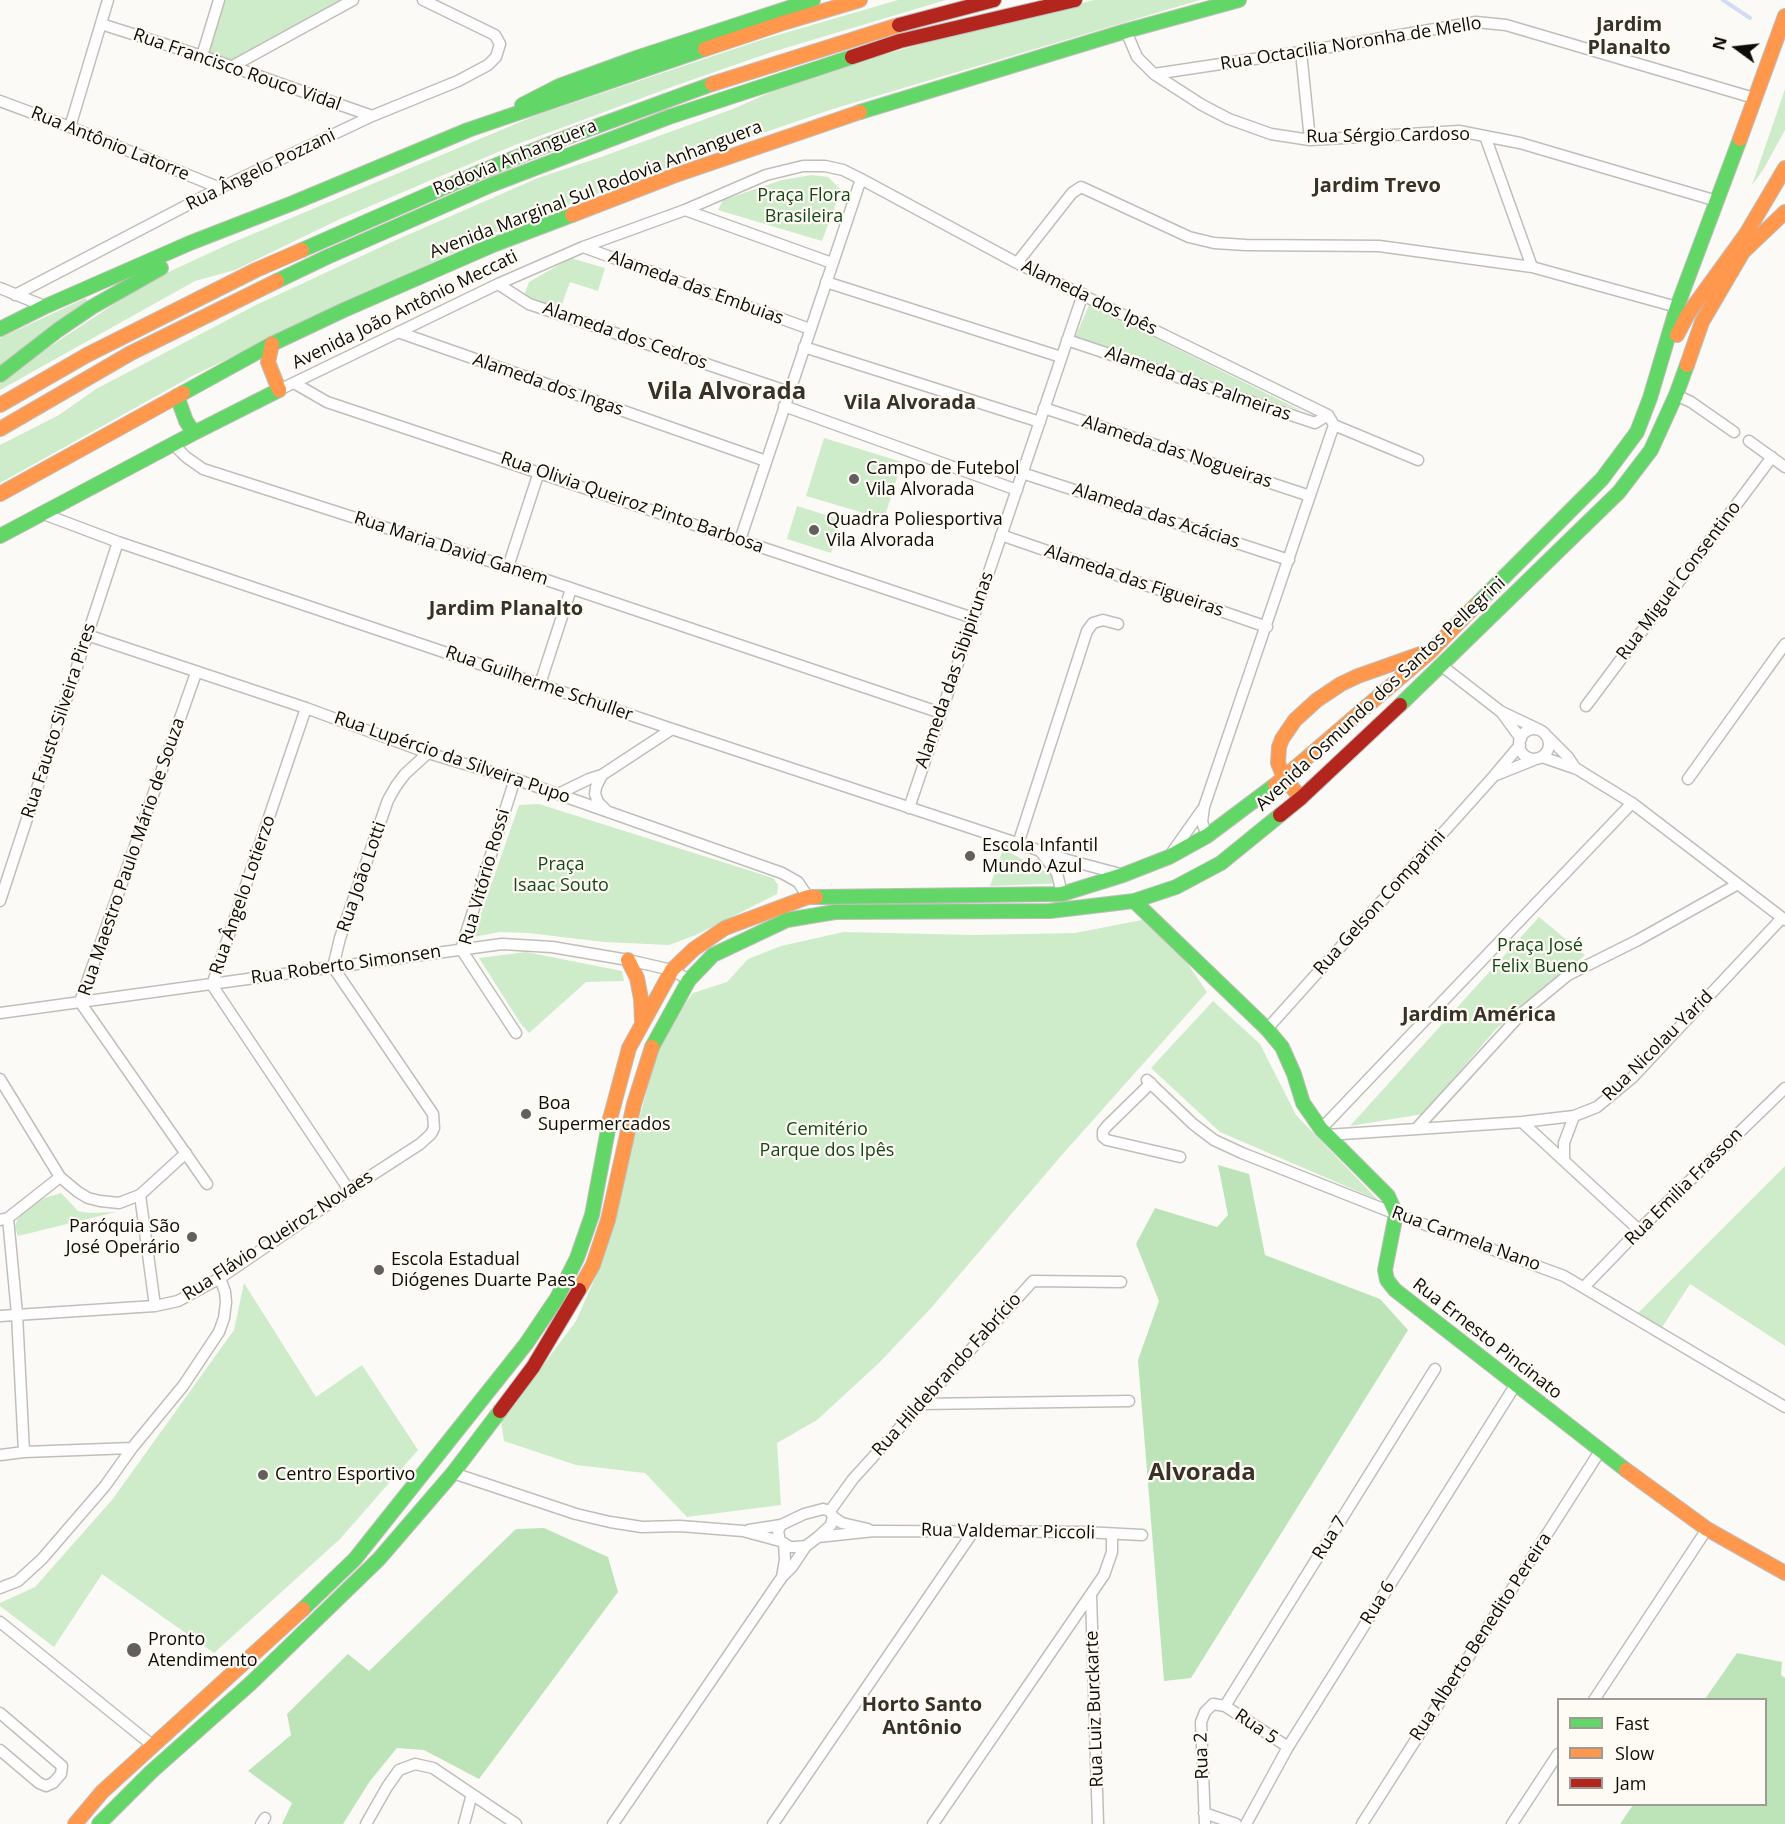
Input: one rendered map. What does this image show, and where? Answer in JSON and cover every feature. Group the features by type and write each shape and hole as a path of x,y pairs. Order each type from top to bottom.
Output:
{"main road":[{"path":"0,329 44,307 190,243 468,130 560,86 813,0"},
{"path":"468,130 786,22 860,0"},
{"name":"Rodovia Anhanguera","path":"0,405 117,339 256,270 482,171 570,136 728,79 898,25 994,0"},
{"name":"Rodovia Anhanguera","path":"0,429 131,353 174,331 327,257 502,181 669,117 900,41 1075,0"},
{"name":"Avenida Marginal Sul Rodovia Anhanguera","path":"0,494 272,344 493,245 673,176 851,115 1126,31 1239,0"},
{"name":"Avenida Osmundo dos Santos Pellegrini","path":"75,1824 102,1792 298,1614 355,1559 526,1344 557,1298 577,1258 592,1215 628,1048 672,970 698,945 724,928 808,897 1062,894 1123,875 1164,859 1206,836 1284,778 1429,652 1602,479 1637,432 1650,398 1677,307 1754,98 1780,38 1785,16"},
{"path":"1746,234 1785,168"},
{"path":"0,375 58,330 171,261 292,203"},
{"name":"Avenida Osmundo dos Santos Pellegrini","path":"99,1824 151,1772 251,1683 379,1559 453,1473 533,1367 593,1265 609,1220 633,1104 651,1048 689,980 713,955 782,922 835,912 1050,911 1134,892 1176,887 1221,863 1301,798 1442,666 1619,492 1651,450 1676,394 1702,322 1724,282 1743,252 1785,212"},
{"name":"Avenida Osmundo dos Santos Pellegrini","path":"1724,282 1746,234"},
{"name":"Avenida Osmundo dos Santos Pellegrini","path":"1657,375 1688,314 1746,234"},
{"path":"272,344 268,362 279,390"},
{"name":"Avenida João Antônio Meccati","path":"2,538 40,513 279,390"},
{"path":"177,396 186,421 194,433"},
{"path":"1301,798 1284,778 1278,763 1279,747 1281,739 1295,720 1311,705 1329,691 1358,676 1422,653 1429,652 1442,666"},
{"path":"1206,836 1210,849 1221,863"},
{"path":"1164,859 1134,892 1282,1047 1303,1103 1324,1132 1388,1196 1396,1214"},
{"path":"782,922 798,912 808,897"},
{"path":"628,960 637,978 642,1024"},
{"name":"Rua Ernesto Pincinato","path":"1396,1214 1385,1270 1395,1290 1600,1451 1707,1529 1785,1572"},
{"path":"445,1447 441,1465 453,1473"},
{"path":"251,1683 267,1656 262,1645"}],"street":[{"path":"70,127 108,0"},
{"path":"202,56 219,0"},
{"path":"231,66 353,0"},
{"name":"Rua Ângelo Pozzani","path":"15,295 220,188 372,116 458,81 488,65 496,57 500,44 495,35 423,0"},
{"name":"Rua Octacilia Noronha de Mello","path":"1154,74 1476,22 1506,25 1754,98"},
{"name":"Rua Francisco Rouco Vidal","path":"101,24 202,56 372,116"},
{"name":"Rua Sérgio Cardoso","path":"1126,31 1137,57 1154,74 1228,119 1271,134 1310,140 1459,131 1520,144 1717,201"},
{"path":"1301,52 1310,140"},
{"name":"Rua Antônio Latorre","path":"0,101 220,188"},
{"path":"1485,135 1532,267"},
{"name":"Avenida João Antônio Meccati","path":"279,390 498,284 583,247 685,210 766,175 803,166 825,166 843,170"},
{"name":"Alameda dos Ipês","path":"843,170 1017,263 1328,415"},
{"path":"740,540 861,179"},
{"path":"1017,263 1072,193 1081,187 1189,237 1214,243 1379,246 1532,267 1677,307"},
{"path":"685,210 832,263"},
{"name":"Alameda das Embuias","path":"583,247 810,329"},
{"path":"826,282 1062,357"},
{"name":"Alameda dos Cedros","path":"498,284 529,304 789,392"},
{"path":"0,288 44,307"},
{"name":"Alameda das Sibipirunas","path":"909,808 1083,294"},
{"name":"Alameda dos Ingas","path":"398,332 766,461"},
{"name":"Alameda das Palmeiras","path":"1067,340 1315,423 1328,415"},
{"path":"804,347 1040,422"},
{"name":"Rua Olivia Queiroz Pinto Barbosa","path":"294,383 327,402 973,618"},
{"path":"1676,394 1734,432"},
{"path":"784,406 1017,490"},
{"name":"Alameda das Nogueiras","path":"1044,408 1310,496"},
{"path":"1328,415 1334,425 1418,460"},
{"path":"1206,836 1202,822 1204,807 1334,425"},
{"path":"1749,441 1785,467"},
{"name":"Rua Maria David Ganem","path":"173,444 203,469 508,567 941,713"},
{"name":"Rua Miguel Consentino","path":"1586,706 1772,457"},
{"path":"508,567 539,472"},
{"name":"Alameda das Acácias","path":"1022,472 1289,560"},
{"name":"Rua Guilherme Schuller","path":"40,513 118,542 672,729 1018,844 1123,875"},
{"name":"Alameda das Figueiras","path":"1001,535 1267,627"},
{"name":"Rua Fausto Silveira Pires","path":"0,901 118,542"},
{"path":"540,684 571,589"},
{"path":"1018,844 1087,631 1094,623 1103,620 1118,624"},
{"name":"Rua Lupércio da Silveira Pupo","path":"87,635 306,708 428,753 515,779 782,873 798,882 808,897"},
{"path":"1688,779 1785,644"},
{"path":"1442,666 1500,711 1544,734 1577,769"},
{"name":"Rua Maestro Paulo Mário de Souza","path":"196,673 80,1002 207,1184"},
{"name":"Rua Ângelo Lotierzo","path":"306,708 213,985 349,1190"},
{"path":"1500,711 1520,742 1523,754 1527,757 1539,758 1577,769 1632,803 1784,919"},
{"path":"558,794 602,775 672,729"},
{"path":"1520,742 1523,735 1531,730 1544,734 1549,741 1548,750 1539,758"},
{"name":"Rua Gelson Comparini","path":"1267,1029 1493,777 1520,742"},
{"name":"Rua João Lotti","path":"333,967 340,938 388,800 405,774 428,753"},
{"name":"Rua Gelson Comparini","path":"1493,777 1539,758"},
{"path":"602,775 595,794 607,812"},
{"name":"Rua Vitório Rossi","path":"515,779 460,949 516,1033"},
{"path":"1324,1132 1632,803"},
{"path":"1164,859 1204,807"},
{"path":"1040,851 1057,873 1062,894"},
{"path":"1416,1129 1522,1013 1568,975 1628,945 1738,884"},
{"name":"Rua Nicolau Yarid","path":"1324,1132 1522,1122 1574,1116 1597,1107 1632,1078 1784,919"},
{"name":"Rua Roberto Simonsen","path":"0,1013 502,944 552,946 628,960 672,970 689,980"},
{"name":"Rua Flávio Queiroz Novaes","path":"0,1316 155,1306 178,1301 220,1278 420,1144 431,1134 434,1128 433,1114 333,967"},
{"path":"0,1079 60,1177 83,1195 100,1201 119,1203 140,1195 186,1153"},
{"name":"Rua Carmela Nano","path":"1180,1157 1107,1140 1103,1137 1103,1131 1149,1082 1193,1124 1214,1140 1396,1214 1564,1276 1785,1407"},
{"name":"Rua Emilia Frasson","path":"1584,1287 1639,1230 1785,1088"},
{"path":"1564,1159 1564,1143 1574,1116"},
{"path":"1522,1122 1639,1230"},
{"path":"24,1452 17,1314 4,1219 60,1177"},
{"path":"140,1195 155,1306"},
{"path":"0,1588 18,1581 35,1567 105,1486 132,1448 183,1386 219,1332 224,1318 225,1292 220,1278"},
{"name":"Rua Hildebrando Fabrício","path":"818,1537 831,1525 832,1514 853,1479 1033,1281 1121,1282"},
{"name":"Rua 7","path":"1225,1706 1435,1369"},
{"name":"Rua 6","path":"1246,1824 1288,1748 1515,1384"},
{"path":"921,1404 1129,1401"},
{"path":"0,1455 132,1448"},
{"name":"Rua Alberto Benedito Pereira","path":"1362,1824 1600,1451"},
{"path":"453,1473 576,1514 610,1522 642,1527 680,1526 743,1531 782,1542 790,1547 806,1546"},
{"path":"743,1531 781,1525 823,1509 832,1514"},
{"name":"Rua Valdemar Piccoli","path":"832,1514 842,1523 874,1531"},
{"path":"781,1525 778,1531 785,1560 782,1577"},
{"path":"1595,1698 1707,1529"},
{"name":"Rua Valdemar Piccoli","path":"818,1537 874,1531 1084,1532 1142,1535"},
{"path":"773,1824 973,1532"},
{"path":"933,1824 1091,1595 1109,1563 1112,1552 1112,1534"},
{"path":"613,1824 782,1577 806,1546 818,1537"},
{"name":"Rua Luiz Burckarte","path":"1091,1595 1098,1824"},
{"path":"0,1622 152,1745"},
{"name":"Rua 2","path":"1204,1818 1201,1722 1205,1712 1213,1704 1225,1706"},
{"name":"Rua 5","path":"1225,1706 1288,1748"},
{"path":"0,1713 62,1766 61,1774 53,1784 46,1786 39,1783 0,1750"},
{"path":"1512,1824 1557,1756"},
{"path":"366,1824 399,1770 415,1764 433,1768 516,1824"},
{"path":"464,1824 472,1794"},
{"path":"1204,1818 1236,1824"}],"green space":[{"path":"224,0 341,0 231,64 208,56"},
{"path":"898,0 946,0 772,52 515,145 340,219 235,270 195,281 0,390 0,384 31,359 149,281 229,244 537,115 764,39"},
{"path":"1095,0 1200,0 836,108 745,139 497,232 194,375 0,483 0,445 59,415 96,389 256,305 396,240 538,178 733,109 789,84 850,64 1004,21"},
{"path":"1785,89 1785,130 1752,185"},
{"name":"Praça Flora Brasileira","path":"812,175 828,177 841,190 822,241 718,210 723,200 782,180"},
{"path":"571,258 605,268 598,291 570,282 560,310 529,300 524,296 529,282"},
{"path":"86,298 87,301 0,369 0,338"},
{"path":"1089,305 1302,411 1075,338"},
{"name":"Campo de Futebol Vila Alvorada","path":"824,438 902,462 884,519 806,496"},
{"name":"Quadra Poliesportiva Vila Alvorada","path":"797,506 842,520 831,553 787,539"},
{"name":"Praça Isaac Souto","path":"539,804 773,878 778,885 777,894 696,935 669,945 604,942 528,933 500,932 473,937 519,805"},
{"path":"1003,849 1067,883 990,886"},
{"name":"Praça José Felix Bueno","path":"1539,917 1585,955 1496,1029 1423,1114 1350,1126"},
{"name":"Cemitério Parque dos Ipês","path":"1142,920 1178,950 1207,992 1061,1156 931,1308 879,1363 817,1420 777,1443 781,1505 687,1517 645,1473 576,1465 504,1441 501,1422 576,1321 599,1269 656,1056 676,1016 693,993 727,982 748,959 781,946 844,932 974,935 1075,933"},
{"path":"526,952 622,971 624,981 586,982 529,1033 479,958"},
{"path":"1213,1001 1260,1044 1296,1115 1378,1200 1220,1132 1151,1068"},
{"path":"1218,1165 1249,1174 1265,1255 1380,1299 1408,1330 1191,1678 1164,1681 1138,1360 1159,1301 1136,1244 1155,1208 1217,1227 1228,1215"},
{"path":"1785,1166 1785,1346 1690,1284 1659,1332 1638,1313"},
{"path":"61,1193 78,1211 116,1212 18,1236 15,1227 17,1220 28,1207"},
{"name":"Centro Esportivo","path":"244,1283 316,1397 362,1365 418,1450 340,1539 214,1653 102,1574 54,1647 0,1606 0,1603 35,1587 112,1500 234,1330"},
{"path":"544,1528 608,1557 618,1592 479,1779 424,1750 397,1748 370,1781 343,1824 282,1824 292,1803 248,1771 291,1735 287,1714 348,1654 369,1671 516,1529"},
{"path":"1737,1653 1782,1662 1781,1675 1785,1678 1785,1824 1620,1824 1632,1806 1767,1806 1767,1698 1706,1698"}],"waterway":[{"path":"1723,0 1750,18"}],"traffic: fast":[{"path":"522,105 559,86 636,58 813,0"},
{"path":"860,112 1126,31 1239,0"},
{"path":"0,329 44,307 190,243 468,130 705,49"},
{"path":"277,281 491,185 669,117 852,57"},
{"path":"302,250 482,171 712,84"},
{"path":"1474,607 1602,479 1637,432 1650,398 1677,307 1740,139"},
{"path":"183,393 272,344 344,310 493,245 572,215"},
{"path":"0,375 92,307 161,268"},
{"path":"1400,705 1619,492 1651,450 1687,365"},
{"path":"0,536 279,390"},
{"path":"177,396 186,421 194,433"},
{"path":"816,897 1062,894 1123,875 1169,857 1207,836 1275,785"},
{"path":"652,1047 689,980 713,955 787,920 835,912 1050,911 1134,901 1176,887 1221,863 1280,815"},
{"path":"1134,901 1267,1029 1282,1047 1303,1103 1321,1129 1388,1196 1396,1214 1385,1270 1387,1280 1395,1290 1626,1470"},
{"path":"303,1609 355,1559 526,1344 557,1298 577,1258 592,1215 610,1119"},
{"path":"99,1824 151,1772 251,1683 379,1559 453,1473 500,1411"}],"traffic: slow":[{"path":"705,49 860,0"},
{"path":"1740,139 1785,16"},
{"path":"712,84 899,25"},
{"path":"572,215 673,176 860,112"},
{"path":"1677,335 1688,314 1746,234 1785,168"},
{"path":"1687,365 1702,322 1743,252 1785,212"},
{"path":"0,405 87,355 256,270 302,250"},
{"path":"0,429 131,353 277,281"},
{"path":"272,344 268,362 279,390"},
{"path":"0,494 183,393"},
{"path":"1275,785 1429,653 1474,607"},
{"path":"1301,798 1284,778 1278,763 1282,739 1295,720 1317,700 1341,684 1423,653"},
{"path":"610,1119 629,1048 672,970 694,949 725,928 808,897 816,897"},
{"path":"628,960 637,978 642,1021"},
{"path":"579,1290 593,1265 608,1220 634,1104 652,1047"},
{"path":"1626,1470 1707,1529 1785,1573"},
{"path":"75,1824 102,1792 303,1609"}],"traffic: jam":[{"path":"899,25 994,0"},
{"path":"852,57 900,41 1075,0"},
{"path":"1280,815 1400,705"},
{"path":"500,1411 533,1367 579,1290"}],"place":[{"name":"Campo de Futebol Vila Alvorada","path":"854,479"},
{"name":"Quadra Poliesportiva Vila Alvorada","path":"814,530"},
{"name":"Escola Infantil Mundo Azul","path":"970,856"},
{"name":"Boa Supermercados","path":"526,1114"},
{"name":"Paróquia São José Operário","path":"192,1237"},
{"name":"Escola Estadual Diógenes Duarte Paes","path":"379,1270"},
{"name":"Centro Esportivo","path":"263,1475"},
{"name":"Pronto Atendimento","path":"134,1650"}],"district":[{"name":"Jardim Planalto","path":"1629,36"},
{"name":"Jardim Trevo","path":"1377,186"},
{"name":"Vila Alvorada","path":"727,392"},
{"name":"Vila Alvorada","path":"910,403"},
{"name":"Jardim Planalto","path":"506,609"},
{"name":"Jardim América","path":"1479,1015"},
{"name":"Alvorada","path":"1202,1473"},
{"name":"Horto Santo Antônio","path":"922,1716"}]}
